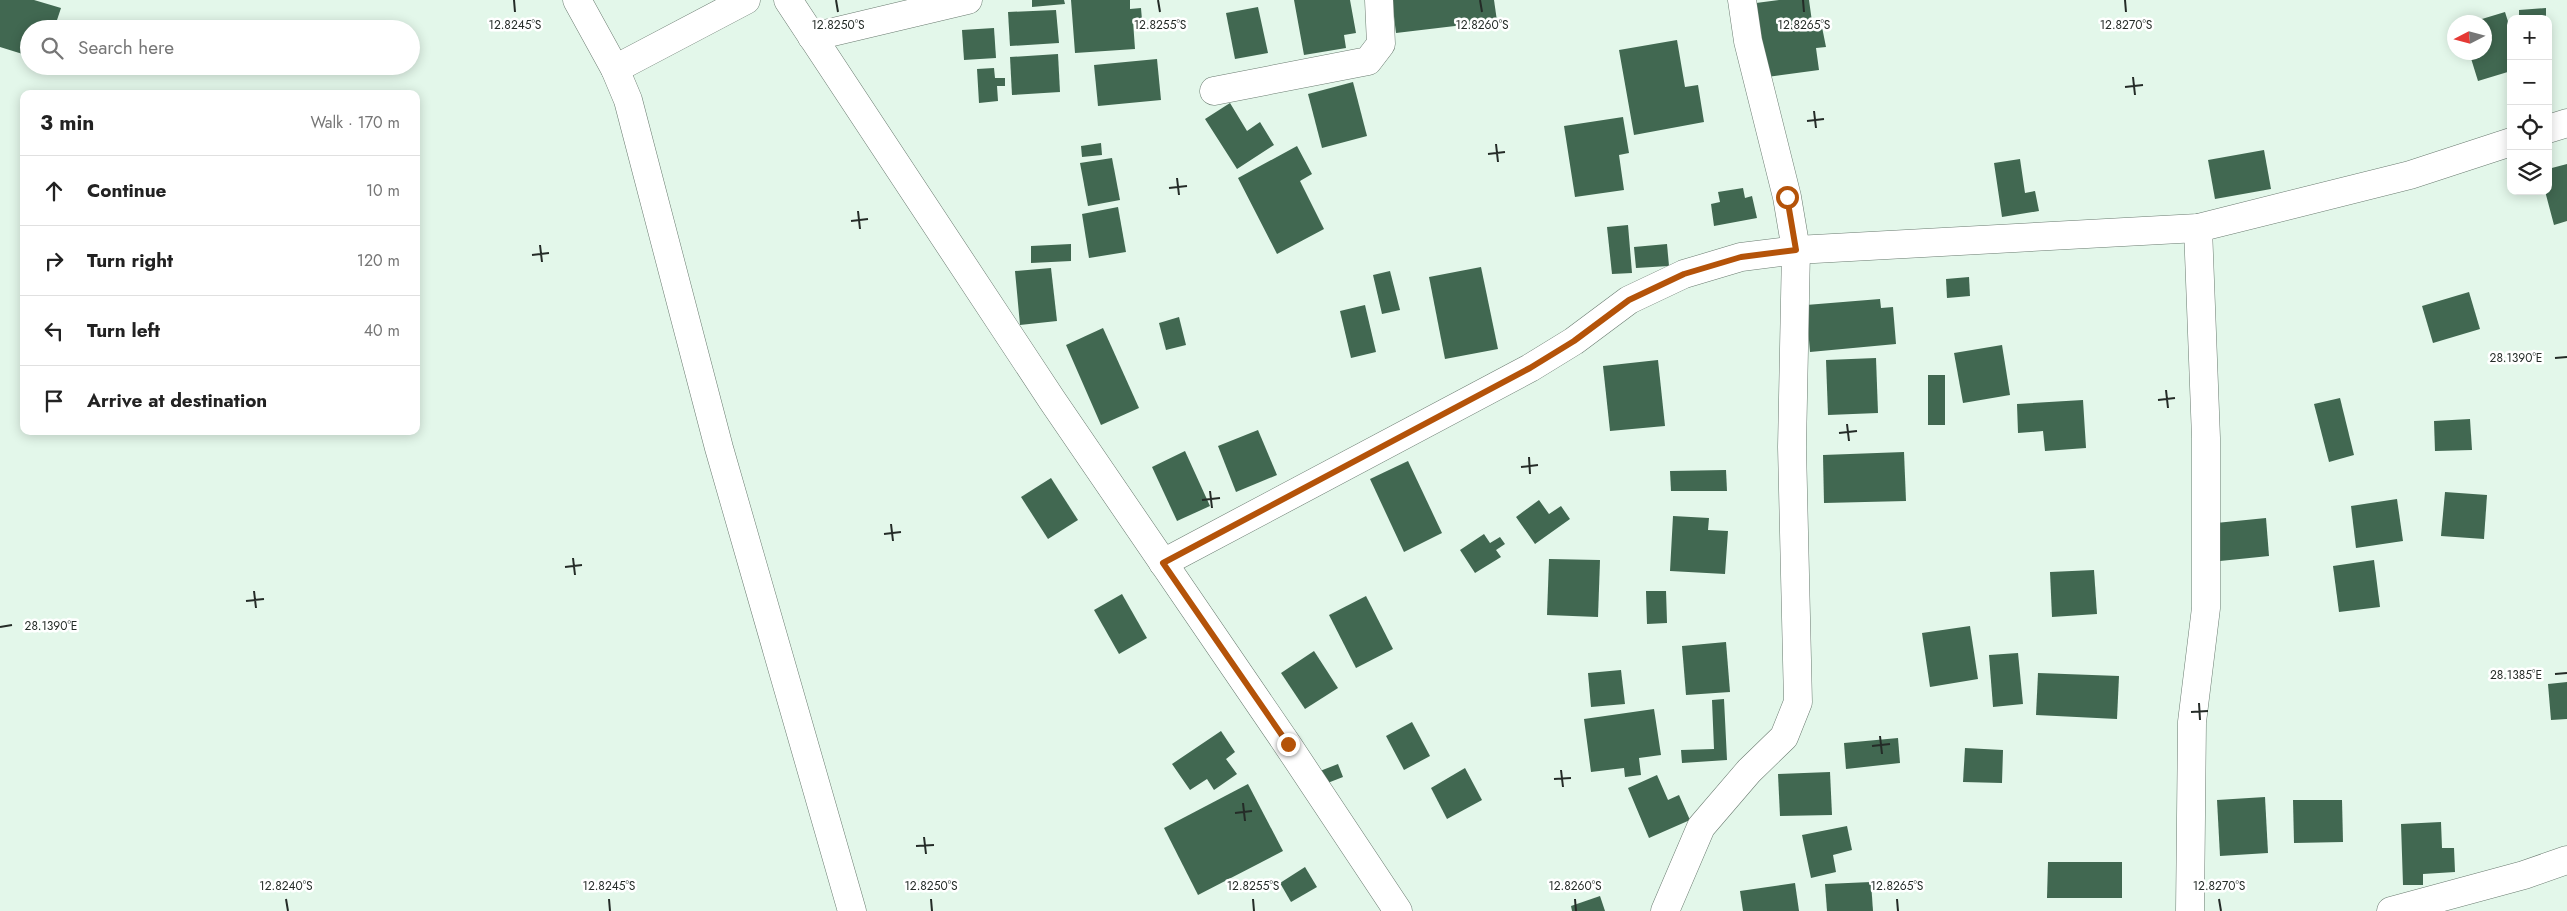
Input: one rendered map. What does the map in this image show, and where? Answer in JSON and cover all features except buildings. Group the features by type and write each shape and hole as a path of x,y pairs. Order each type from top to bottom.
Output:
{"street":[{"path":"576,0 615,70 628,100 719,448 852,911"},
{"path":"615,70 746,0"},
{"path":"788,0 1052,400 1398,911"},
{"path":"812,37 968,0"},
{"path":"1214,90 1368,61 1381,44 1379,0"},
{"path":"1665,911 1701,827 1749,771 1784,738 1798,702 1792,447 1796,250 1787,197 1748,41 1742,0"},
{"path":"2552,128 2567,123"},
{"path":"1163,563 1530,368 1574,341 1629,300 1684,274 1741,257 1796,250 2198,228 2410,175 2507,143"},
{"path":"2190,911 2192,722 2206,608 2206,438 2198,228"},
{"path":"2392,911 2524,875 2567,860"}],"route":[{"path":"1288,744 1163,563 1530,368 1574,341 1629,300 1684,274 1741,257 1796,250 1787,197"}]}
